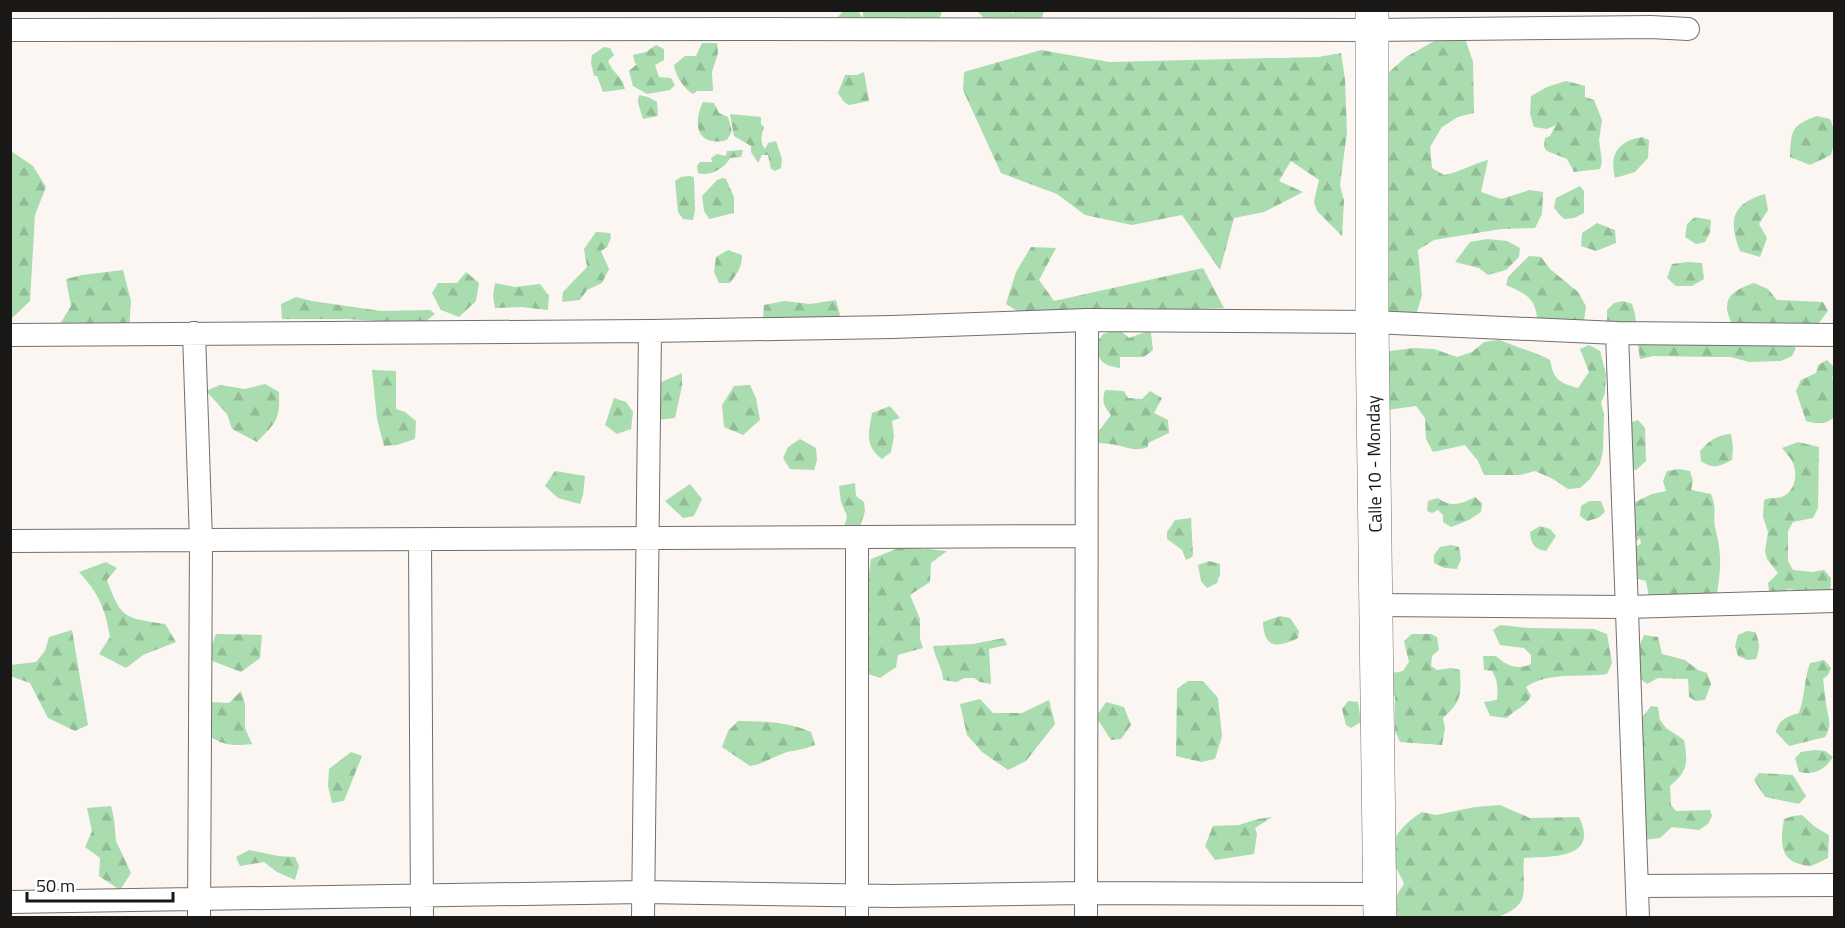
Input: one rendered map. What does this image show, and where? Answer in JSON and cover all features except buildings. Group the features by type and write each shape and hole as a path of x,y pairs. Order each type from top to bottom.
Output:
{"street":[{"path":"10,30 747,20 1372,20 1688,29"},
{"name":"Calle 10 - Monday","path":"1372,20 1372,322 1380,906"},
{"path":"1086,918 1087,320"},
{"path":"10,335 650,331 892,327 1087,320 1372,322 1617,333 1834,335"},
{"path":"643,918 650,331"},
{"path":"194,333 201,541 199,908"},
{"path":"1617,333 1638,918"},
{"path":"10,541 1085,536"},
{"path":"857,538 858,918"},
{"path":"420,540 422,918"},
{"path":"1376,605 1627,607 1834,601"},
{"path":"1637,886 1834,885"},
{"path":"10,902 199,908 422,895 643,892 857,895 1085,893 1380,906"}],"green space":[{"path":"843,11 858,11 863,18 863,11 942,11 936,22 915,28 907,16 903,34 832,24"},
{"path":"977,11 1013,11 1012,14 1015,11 1044,11 1039,26 991,25"},
{"path":"1445,35 1465,38 1473,62 1474,113 1458,117 1442,127 1430,147 1432,168 1444,175 1488,160 1481,192 1501,199 1530,190 1543,192 1542,214 1535,228 1501,229 1434,240 1418,250 1422,295 1414,322 1381,324 1378,82 1406,57"},
{"path":"702,43 717,43 718,53 712,72 713,91 697,91 693,94 680,81 674,65 685,56 696,56"},
{"path":"656,45 664,49 664,60 655,65 659,77 671,78 675,85 670,90 647,94 633,86 629,71 637,64 633,55 646,52"},
{"path":"604,47 610,48 614,55 608,61 625,89 603,92 597,76 594,76 592,55"},
{"path":"1041,50 1109,62 1319,57 1341,53 1345,79 1347,132 1340,185 1344,201 1342,236 1317,211 1314,201 1319,180 1291,161 1279,181 1303,192 1264,212 1234,218 1220,270 1182,215 1132,225 1085,215 1057,194 1001,173 963,90 964,72"},
{"path":"864,72 869,101 849,105 838,93 845,75 857,75"},
{"path":"1566,81 1585,86 1585,97 1594,100 1602,120 1599,140 1602,162 1600,169 1574,172 1567,159 1547,151 1544,147 1545,138 1550,136 1556,125 1547,129 1534,127 1530,114 1531,96 1547,87"},
{"path":"639,95 657,102 658,116 643,119 638,103"},
{"path":"703,102 714,103 719,113 728,117 732,131 727,140 709,141 703,137 698,126 698,118"},
{"path":"730,114 761,117 761,124 764,127 762,144 765,149 768,143 776,141 782,159 781,168 775,171 771,169 768,155 762,155 758,163 751,152 751,146 734,136"},
{"path":"1817,116 1830,119 1834,141 1831,155 1810,165 1790,157 1791,141 1797,126"},
{"path":"1642,137 1649,140 1648,158 1635,172 1615,178 1613,162 1617,150 1627,142"},
{"path":"743,150 741,157 730,158 717,171 707,174 698,173 697,166 700,162 712,162 711,158 717,154 726,156 727,151"},
{"path":"11,151 33,166 46,187 35,215 30,301 11,319"},
{"path":"689,176 694,177 693,220 683,219 678,212 675,181"},
{"path":"726,179 734,197 734,213 709,219 704,211 702,196 717,180"},
{"path":"1580,186 1584,191 1584,213 1574,218 1564,219 1554,208 1556,198"},
{"path":"1765,194 1768,210 1759,224 1767,238 1760,257 1740,251 1734,222 1739,208"},
{"path":"1695,217 1711,220 1710,232 1705,242 1696,244 1685,237 1687,224"},
{"path":"1597,223 1615,230 1616,243 1596,251 1581,246 1582,233"},
{"path":"596,232 610,233 611,238 607,247 601,251 609,269 602,283 587,290 580,300 562,302 563,292 587,267 584,249"},
{"path":"1487,239 1507,241 1520,248 1519,257 1506,270 1488,275 1479,268 1455,262 1470,242"},
{"path":"1031,247 1056,248 1039,280 1054,301 1203,268 1224,308 1025,316 1006,304 1016,272"},
{"path":"728,250 742,255 741,263 730,283 719,283 714,272 716,257"},
{"path":"1529,256 1541,257 1550,269 1578,292 1586,306 1584,321 1538,326 1536,310 1531,300 1506,285 1508,277"},
{"path":"1702,263 1704,279 1692,286 1676,286 1667,278 1672,264"},
{"path":"123,270 131,301 129,330 60,324 71,306 66,279"},
{"path":"466,272 479,283 476,301 459,317 441,310 432,293 438,283 457,283"},
{"path":"495,283 515,287 540,284 549,296 548,310 521,307 495,308 493,296"},
{"path":"1754,283 1768,289 1777,300 1823,302 1828,311 1818,324 1732,324 1727,308 1730,297 1739,289"},
{"path":"296,297 381,311 430,310 435,314 422,324 347,319 282,319 281,304"},
{"path":"836,300 840,315 834,324 763,319 764,305 784,301 810,304"},
{"path":"1623,301 1632,304 1637,330 1607,323 1607,310 1614,303"},
{"path":"1116,330 1129,338 1148,331 1151,333 1153,350 1144,357 1120,357 1120,368 1105,364 1098,355 1096,344 1103,334"},
{"path":"1646,337 1782,341 1796,348 1792,356 1781,361 1749,362 1731,357 1653,356 1640,359 1638,346"},
{"path":"1500,340 1550,360 1553,372 1558,379 1578,388 1589,372 1580,349 1589,345 1600,351 1606,374 1605,393 1601,403 1604,414 1603,451 1600,464 1590,479 1580,488 1568,489 1535,471 1520,475 1484,475 1478,461 1465,445 1433,452 1426,439 1425,418 1416,406 1380,411 1382,352 1414,348 1434,349 1457,357 1472,352 1484,342"},
{"path":"1827,360 1834,367 1832,378 1834,381 1834,417 1821,423 1806,421 1796,391 1801,380 1816,373 1818,365"},
{"path":"372,370 396,371 396,409 405,412 416,421 415,439 397,445 384,446 377,419"},
{"path":"682,373 682,386 675,418 649,421 657,384"},
{"path":"265,384 279,392 279,409 273,425 257,442 232,429 227,414 206,391 220,385 245,389"},
{"path":"750,385 756,398 760,420 743,435 724,427 722,405 734,386"},
{"path":"1105,390 1124,391 1128,398 1142,399 1150,391 1162,398 1154,413 1168,420 1169,433 1141,449 1096,443 1095,436 1111,415 1104,403"},
{"path":"614,398 626,402 633,412 631,429 617,434 605,425"},
{"path":"890,406 900,418 892,421 894,436 891,452 882,459 870,444 872,413"},
{"path":"1638,420 1645,428 1646,461 1636,470 1629,468 1623,425"},
{"path":"1731,434 1732,460 1717,466 1701,461 1700,451 1707,444 1718,437"},
{"path":"800,439 816,448 817,460 814,470 790,469 783,458 788,447"},
{"path":"1798,442 1819,447 1818,508 1813,518 1793,522 1788,531 1788,561 1793,570 1812,572 1824,570 1831,578 1830,599 1816,603 1796,590 1788,589 1780,597 1773,599 1768,583 1778,573 1767,559 1765,551 1768,532 1763,517 1764,500 1782,497 1793,487 1794,467 1782,448"},
{"path":"1679,469 1690,471 1693,481 1691,490 1711,494 1713,499 1720,560 1717,594 1712,598 1704,593 1692,598 1649,598 1646,581 1634,578 1628,550 1641,544 1640,538 1634,543 1625,507 1652,494 1666,491 1663,481 1667,471"},
{"path":"555,471 585,476 580,504 558,498 545,486"},
{"path":"855,483 856,496 864,502 865,511 857,537 843,532 847,516 841,502 839,486"},
{"path":"690,484 702,499 694,516 683,518 665,501"},
{"path":"1475,497 1482,503 1481,512 1451,527 1443,522 1443,515 1438,510 1432,513 1427,511 1428,501 1438,498 1447,503 1456,504"},
{"path":"1589,501 1601,501 1605,512 1598,518 1587,521 1580,516 1581,506"},
{"path":"1191,518 1193,554 1186,560 1182,550 1167,539 1167,532 1175,520"},
{"path":"1540,526 1550,529 1556,536 1546,551 1536,547 1531,540 1530,532"},
{"path":"1451,545 1459,547 1461,559 1457,569 1444,568 1434,563 1434,555 1440,547"},
{"path":"901,547 947,551 931,563 930,582 910,595 920,619 920,639 923,648 898,655 896,667 880,678 868,674 866,596 871,559"},
{"path":"1209,561 1220,564 1220,574 1217,583 1207,588 1201,581 1198,565"},
{"path":"106,562 117,568 107,580 121,609 133,618 165,624 176,642 143,655 126,668 99,654 110,637 106,618 92,587 79,572"},
{"path":"1280,616 1290,618 1299,631 1298,638 1284,644 1273,644 1266,637 1263,622"},
{"path":"1500,625 1594,629 1607,634 1612,663 1607,674 1555,677 1535,682 1526,687 1531,696 1523,706 1507,718 1490,716 1484,702 1497,700 1497,685 1492,671 1484,670 1483,656 1496,656 1503,662 1517,667 1531,664 1531,655 1524,648 1500,645 1493,630"},
{"path":"72,630 88,725 75,731 48,718 30,683 10,676 11,665 36,662 45,651 49,637"},
{"path":"1747,631 1755,632 1758,639 1759,649 1756,659 1748,660 1738,656 1735,646 1738,635"},
{"path":"216,634 262,635 260,658 241,672 210,660"},
{"path":"1412,634 1431,634 1437,637 1439,650 1432,656 1431,666 1437,670 1452,668 1460,670 1459,697 1454,707 1443,718 1445,728 1442,745 1400,742 1395,731 1395,696 1387,685 1392,673 1403,671 1409,662 1404,641"},
{"path":"1644,635 1658,637 1662,654 1685,660 1698,670 1707,673 1711,684 1705,700 1696,701 1689,697 1688,679 1658,678 1647,684 1640,678 1639,647"},
{"path":"1004,638 1007,645 989,649 991,684 974,678 964,678 957,682 943,680 933,646 973,644"},
{"path":"1824,660 1831,668 1823,679 1829,729 1825,737 1789,746 1776,732 1777,728 1784,719 1799,713 1810,663"},
{"path":"1188,681 1203,681 1218,698 1222,736 1215,759 1201,762 1176,756 1177,689"},
{"path":"241,691 245,704 245,728 252,744 229,744 209,736 209,702 229,703"},
{"path":"980,699 993,713 1022,713 1049,700 1055,724 1026,761 1008,770 982,752 967,735 960,704"},
{"path":"1348,701 1358,702 1361,722 1351,728 1346,725 1342,709"},
{"path":"1106,702 1124,707 1131,725 1121,739 1111,740 1096,717"},
{"path":"1651,706 1658,707 1660,720 1666,728 1684,740 1685,766 1680,776 1670,786 1671,805 1676,811 1710,810 1712,816 1708,824 1699,830 1672,827 1660,838 1643,840 1635,727"},
{"path":"738,721 793,726 811,732 815,745 787,752 750,766 722,747 728,731"},
{"path":"1825,751 1833,757 1826,766 1818,771 1799,772 1795,758 1801,752"},
{"path":"351,752 362,756 344,801 332,803 328,786 329,769"},
{"path":"1759,773 1793,775 1806,796 1799,804 1765,797 1754,780"},
{"path":"1500,805 1530,818 1579,817 1584,831 1583,841 1570,853 1524,858 1524,887 1521,901 1517,907 1498,917 1392,917 1392,908 1404,884 1391,855 1391,848 1398,833 1422,812 1436,815 1475,807"},
{"path":"111,806 116,841 131,873 120,890 99,876 100,858 85,847 92,831 87,808"},
{"path":"1802,815 1815,827 1829,835 1828,858 1810,866 1793,861 1784,852 1783,846 1784,819"},
{"path":"1272,817 1255,828 1257,834 1254,854 1215,860 1205,846 1213,826 1239,825"},
{"path":"249,850 295,857 299,866 295,880 277,872 264,862 240,866 236,857"}]}
